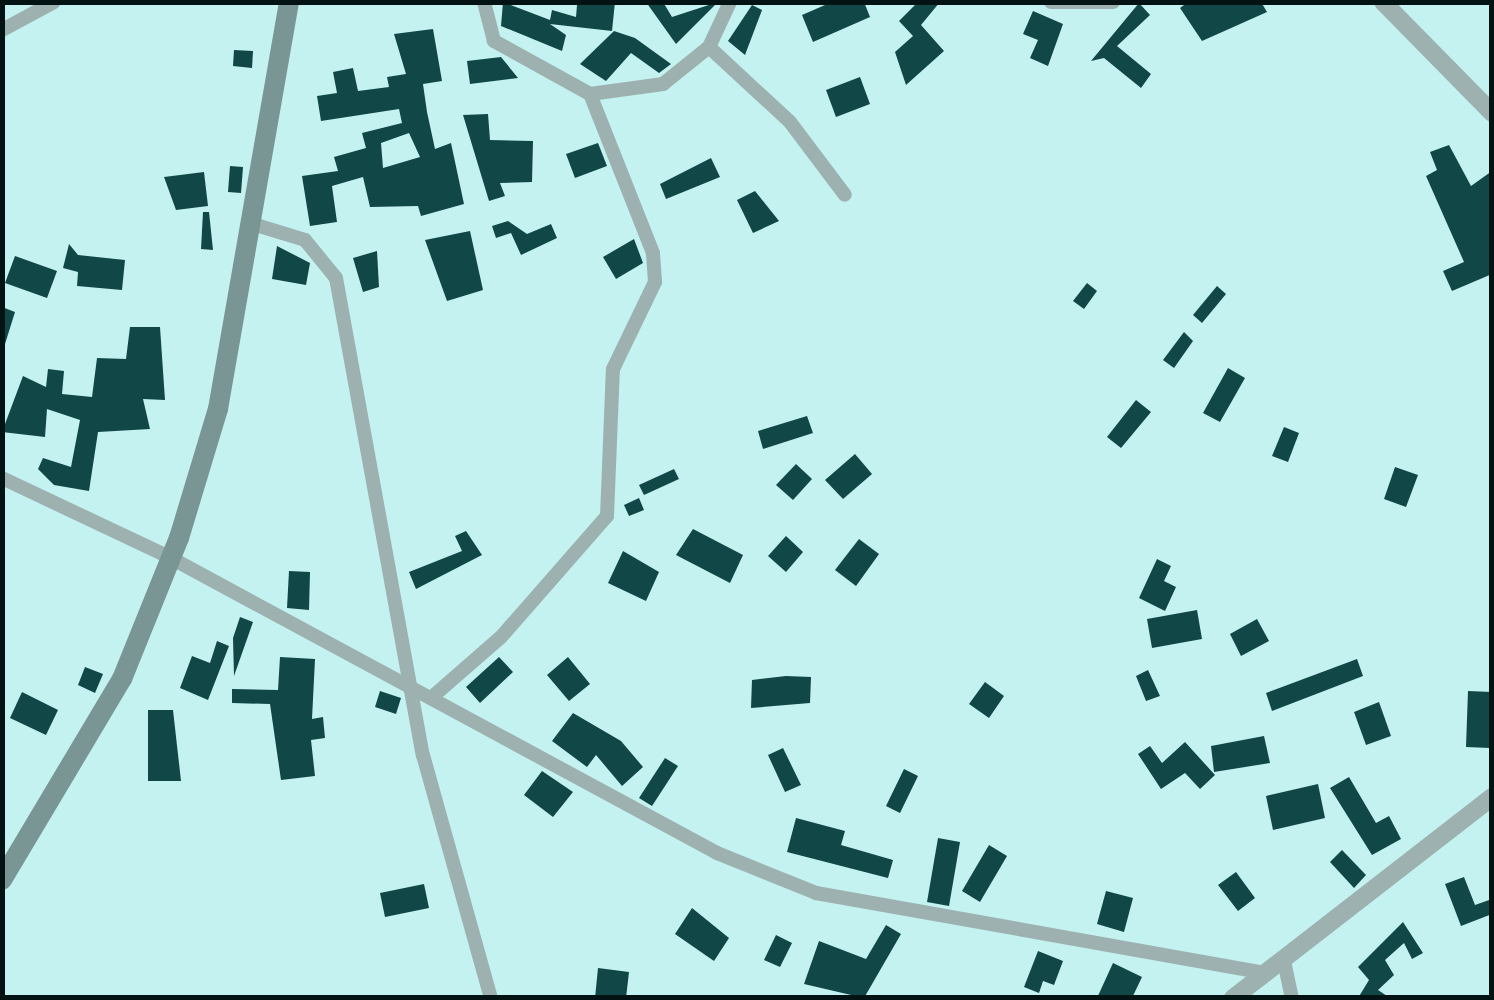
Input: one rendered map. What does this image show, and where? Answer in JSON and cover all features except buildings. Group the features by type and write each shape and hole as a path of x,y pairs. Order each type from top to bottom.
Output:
{"main road":[{"path":"2,880 122,679 171,558 218,409 256,225 289,2"}],"street":[{"path":"2,30 54,2"},
{"path":"484,2 494,41 590,94 663,84 710,46 730,2"},
{"path":"1051,2 1114,2"},
{"path":"1384,2 1492,112"},
{"path":"710,46 790,122 845,195"},
{"path":"430,698 501,637 606,516 613,369 655,268 590,94"},
{"path":"256,225 305,240 336,278 360,440 415,690 423,755 491,998"},
{"path":"2,478 171,558 716,853 816,893 1266,974"},
{"path":"1233,998 1492,797"},
{"path":"1284,960 1292,998"}]}
